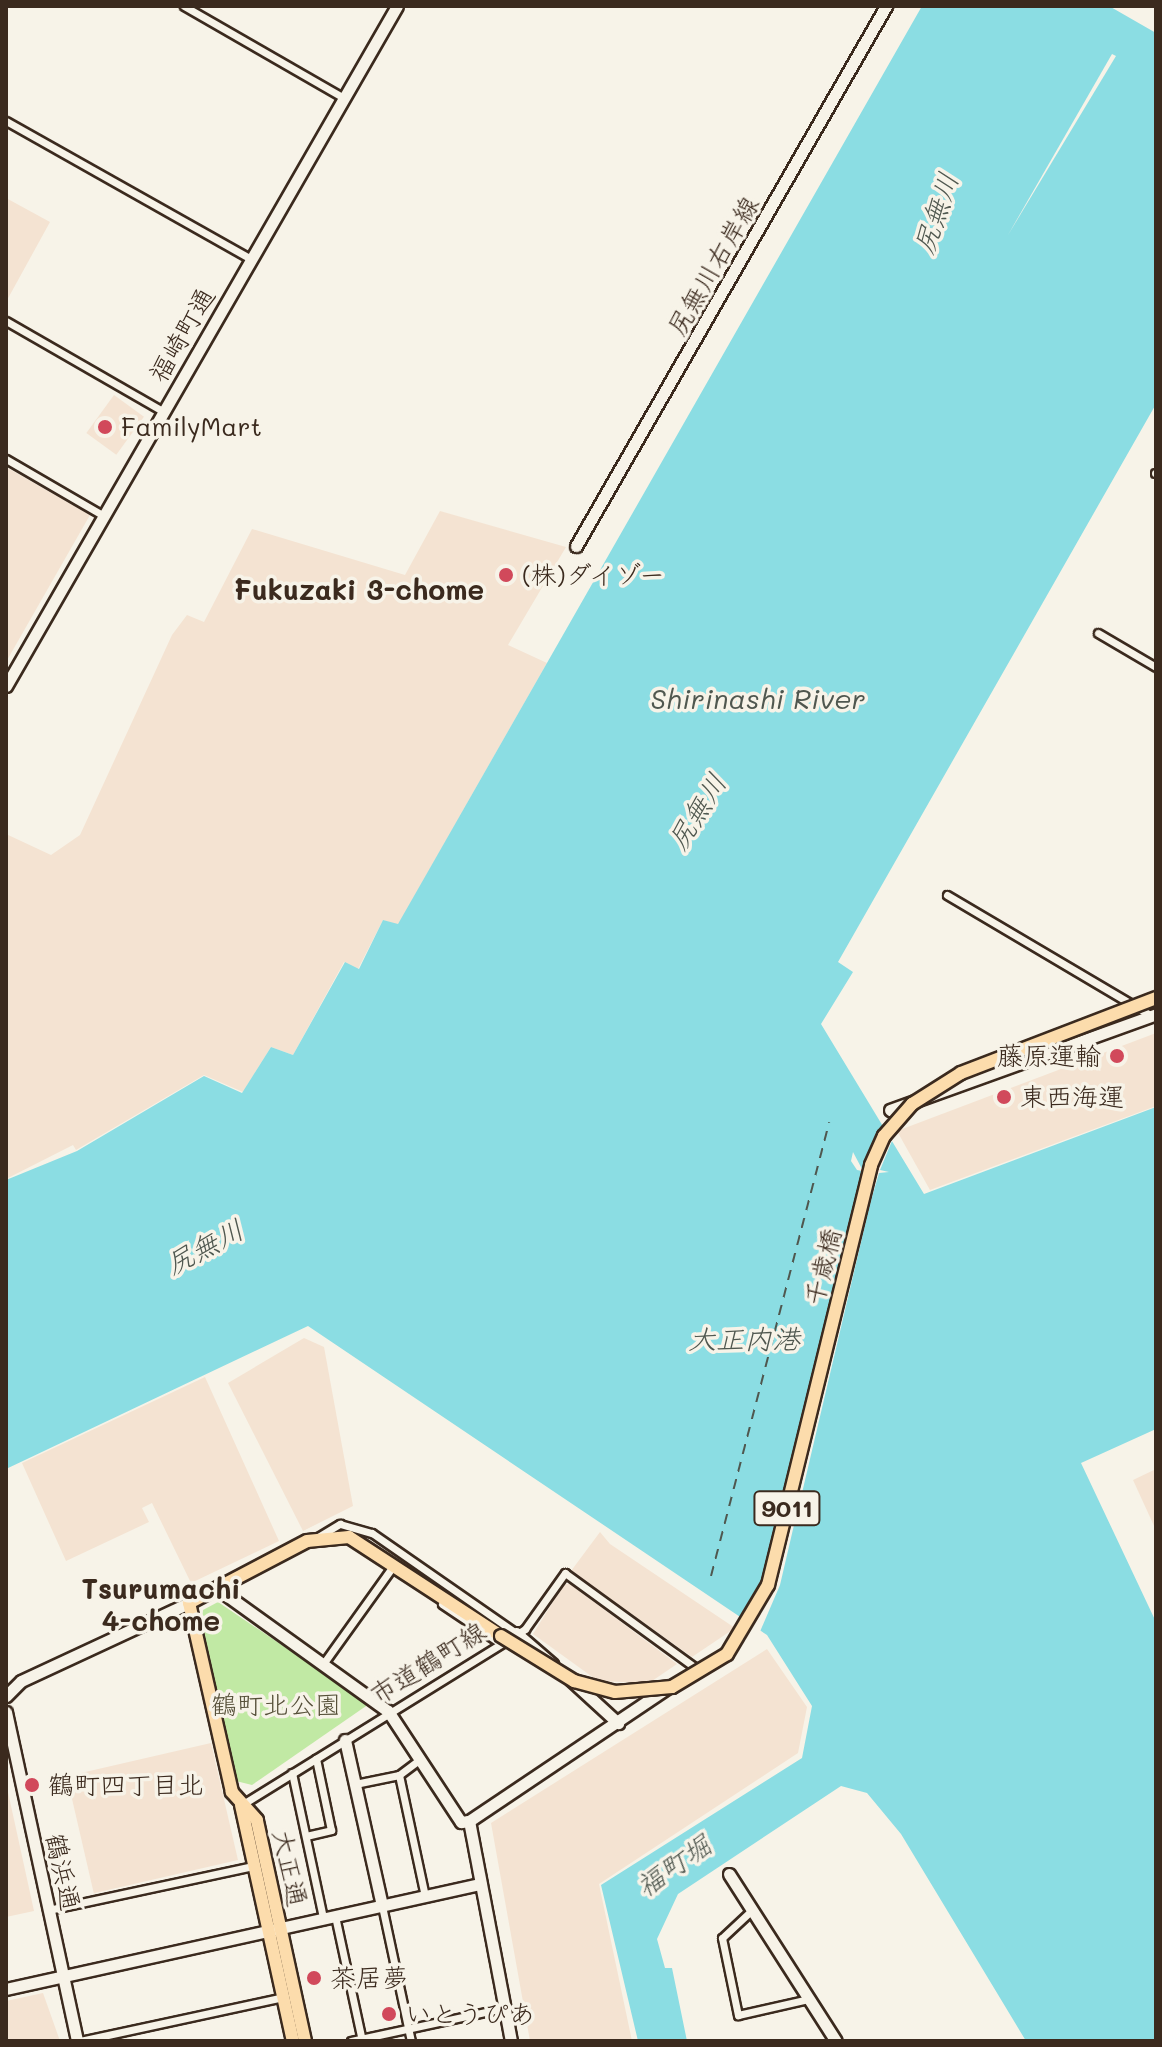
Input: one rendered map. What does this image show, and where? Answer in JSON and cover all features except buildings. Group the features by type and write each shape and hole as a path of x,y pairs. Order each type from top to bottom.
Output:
{"main road":[{"name":"千歳橋","path":"317,1537 349,1537 574,1681 635,1693 672,1687 716,1664 744,1634 768,1585 884,1136 912,1104 961,1073 1156,998"},
{"path":"241,1805 189,1603 317,1537"},
{"name":"大正通","path":"241,1805 254,1866 275,1929 305,2041"},
{"name":"大正通","path":"241,1805 257,1820 293,2041"}],"street":[{"path":"184,6 344,98"},
{"name":"福崎町通","path":"6,686 397,6"},
{"name":"尻無川右岸線","path":"576,546 886,6"},
{"path":"6,121 251,259"},
{"path":"6,321 164,412"},
{"path":"6,459 104,516"},
{"path":"1098,633 1156,667"},
{"path":"947,895 1154,1015"},
{"path":"890,1110 1154,1015"},
{"path":"317,1537 340,1524 372,1533 516,1633 618,1723"},
{"path":"357,1548 497,1641"},
{"path":"323,1664 391,1569"},
{"path":"218,1589 388,1711 461,1822 469,1821 697,1669 565,1573 516,1633"},
{"path":"6,1696 21,1681 189,1603"},
{"name":"市道鶴町線","path":"241,1805 497,1641 516,1633"},
{"name":"鶴浜通","path":"6,1712 78,2041"},
{"path":"345,1740 411,2041"},
{"path":"306,1836 331,1830 316,1759"},
{"path":"355,1784 399,1775 419,1760"},
{"path":"292,1773 306,1836 362,2040"},
{"path":"399,1775 425,1896"},
{"path":"469,1821 511,2041"},
{"path":"48,1910 254,1866"},
{"path":"729,1874 836,2041"},
{"path":"6,1989 481,1884"},
{"path":"752,1910 722,1938 738,2015 809,1999"},
{"path":"78,2041 284,1997"},
{"path":"351,2041 504,2008"}],"shaded area":[{"path":"6,198 50,222 6,302"},
{"path":"114,395 144,417 116,455 86,433"},
{"path":"6,467 90,515 6,662"},
{"path":"440,511 566,547 508,645 547,663 398,925 383,920 358,969 344,962 293,1055 271,1047 243,1092 204,1075 76,1150 73,1145 6,1179 6,834 51,855 80,835 172,635 187,615 204,622 252,529 405,575"},
{"path":"1156,1033 1156,1106 930,1190 897,1131"},
{"path":"304,1338 324,1347 353,1506 303,1531 228,1383"},
{"path":"205,1377 279,1541 191,1583 152,1503 142,1508 149,1522 66,1561 22,1463"},
{"path":"1156,1469 1156,1527 1155,1528 1133,1480"},
{"path":"600,1532 610,1544 735,1628 692,1657 571,1571"},
{"path":"564,1584 570,1584 677,1664 649,1683 598,1681 533,1634"},
{"path":"767,1649 807,1707 798,1753 599,1884 632,2041 530,2041 491,1823"},
{"path":"211,1743 238,1860 94,1893 67,1776"},
{"path":"6,1783 34,1911 6,1917"},
{"path":"43,1993 60,2041 6,2041 6,2001"}],"green space":[{"name":"鶴町北公園","path":"218,1602 369,1704 252,1785 236,1781 202,1623 203,1610"}],"water":[{"path":"922,6 1109,6 1156,33 1156,404 838,962 853,972 821,1024 924,1194 1156,1107 1156,1429 1081,1463 1156,1622 1156,2041 1026,2041 901,1834 867,1793 841,1786 678,1894 657,1939 665,1968 672,1968 687,2041 638,2041 601,1885 802,1758 812,1706 767,1635 308,1326 6,1469 6,1180 77,1151 204,1076 242,1093 271,1047 293,1055 345,962 359,969 383,920 398,924"}],"pier":[{"path":"1112,54 1116,56 1008,235"},
{"path":"887,1124 894,1136 880,1170 889,1172 879,1173 870,1204 802,1493 810,1506 803,1527 808,1506 801,1495 780,1585 759,1634 743,1623 762,1582 784,1491 765,1518 770,1497 785,1489 862,1171 857,1170 851,1161 853,1152 862,1169"}],"ferry route":[{"path":"711,1576 829,1122"}],"place":[{"name":"FamilyMart","path":"105,427"},
{"name":"(株)ダイゾー","path":"506,575"},
{"name":"藤原運輸","path":"1117,1056"},
{"name":"東西海運","path":"1004,1097"},
{"name":"鶴町四丁目北","path":"32,1785"},
{"name":"茶居夢","path":"314,1978"},
{"name":"いとうぴあ","path":"389,2014"}],"district":[{"name":"Fukuzaki 3-chome","path":"359,589"},
{"name":"Tsurumachi 4-chome","path":"161,1604"}],"water label":[{"name":"尻無川","path":"935,213"},
{"name":"Shirinashi River","path":"758,698"},
{"name":"尻無川","path":"696,811"},
{"name":"尻無川","path":"204,1246"},
{"name":"大正内港","path":"744,1338"},
{"name":"福町堀","path":"673,1865"}]}
